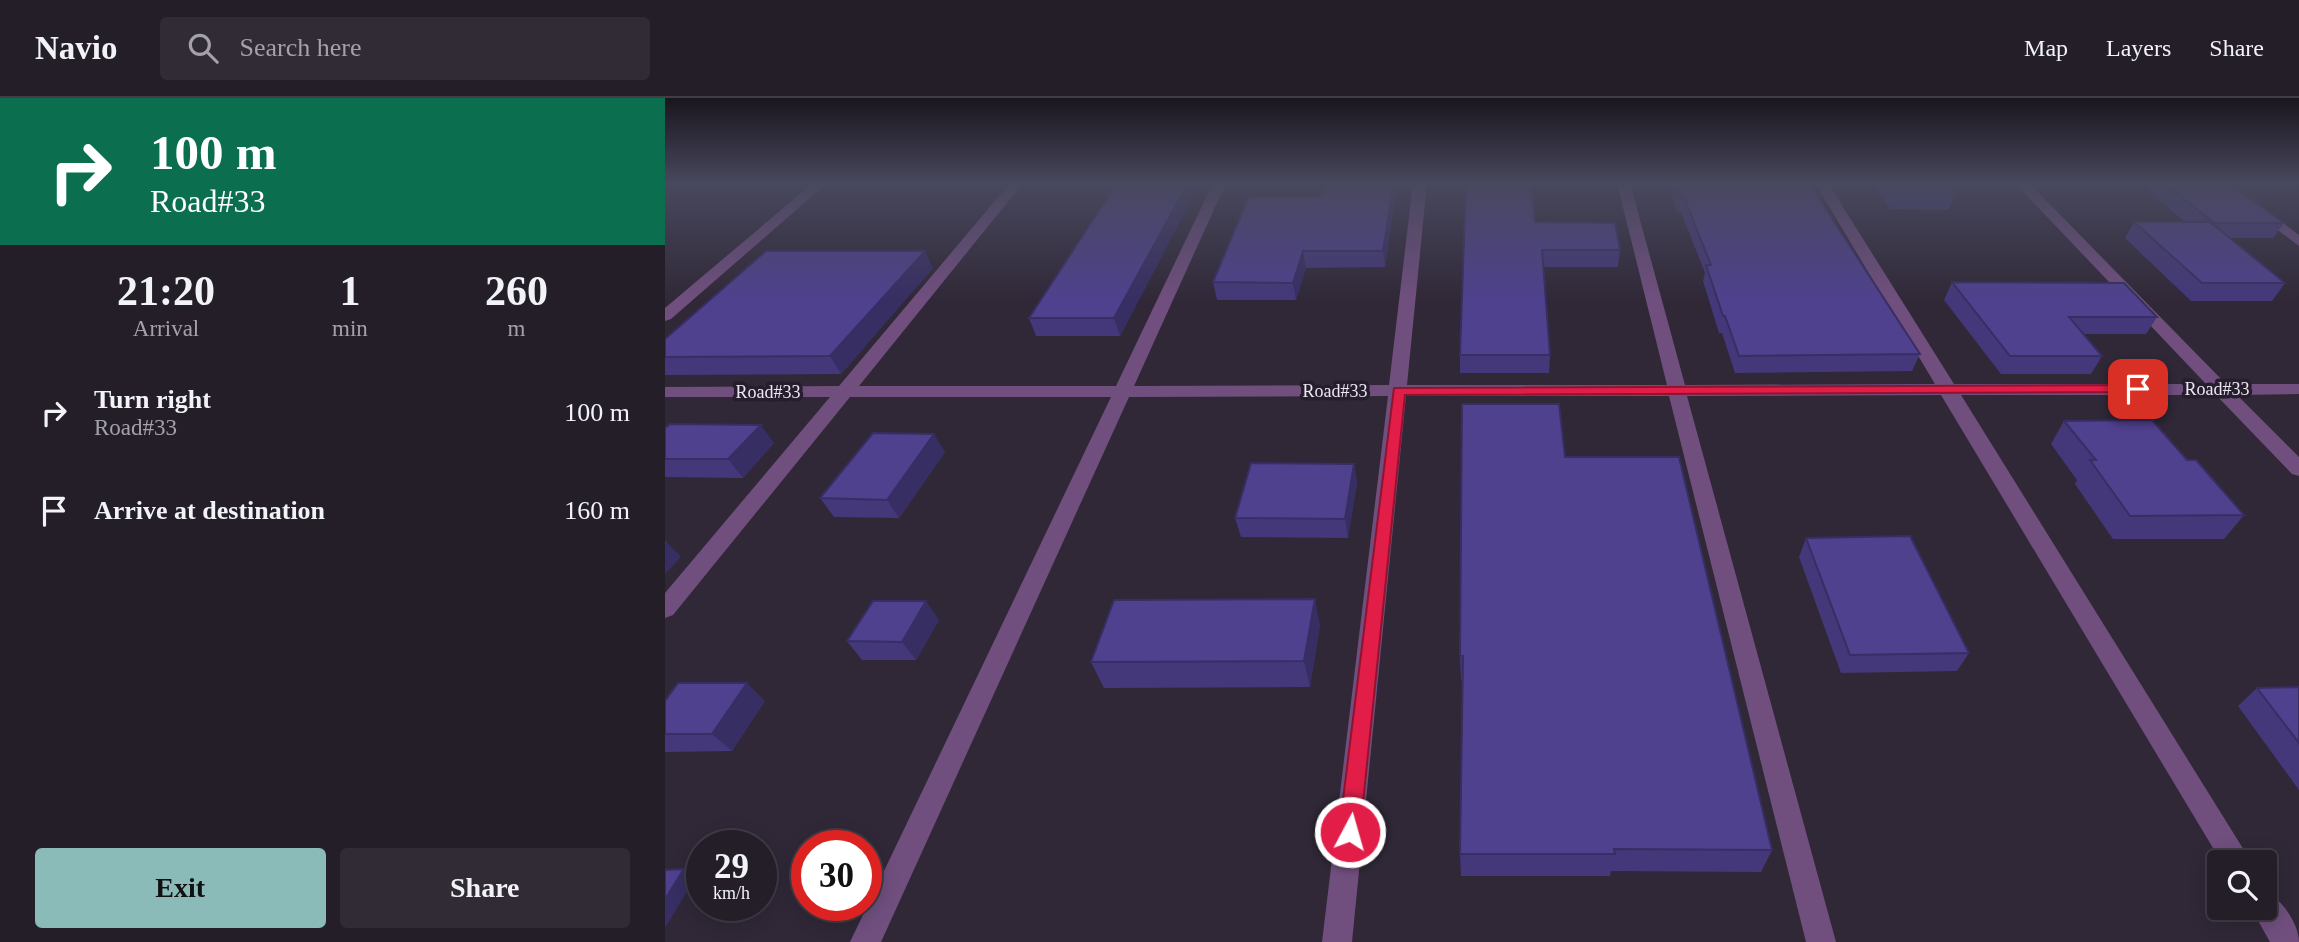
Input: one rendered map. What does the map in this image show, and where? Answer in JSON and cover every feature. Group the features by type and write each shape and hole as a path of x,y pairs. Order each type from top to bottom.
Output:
{"street":[{"path":"665,316 775,222"},
{"path":"665,609 985,222"},
{"path":"866,942 1202,222"},
{"path":"1337,942 1416,222"},
{"path":"1633,222 1821,942"},
{"path":"1845,222 2230,850"},
{"path":"2059,222 2299,469"},
{"path":"2273,222 2299,242"},
{"name":"Road#33","path":"665,393 2299,389"},
{"path":"2274,920 2287,942"}],"building":[{"path":"1091,222 1166,222 1114,318 1029,318"},
{"path":"1238,222 1388,222 1383,251 1303,251 1293,283 1213,282"},
{"path":"1465,222 1615,223 1620,250 1542,250 1550,355 1460,355"},
{"path":"1694,222 1835,222 1920,354 1739,356 1706,265 1711,265"},
{"path":"2134,222 2210,222 2285,283 2202,283"},
{"path":"2213,222 2284,223 2214,223"},
{"path":"766,251 925,251 830,356 665,357 665,339"},
{"path":"1952,282 2124,283 2157,317 2069,317 2102,356 2010,356"},
{"path":"1462,404 1559,404 1565,457 1679,457 1772,850 1614,849 1615,854 1460,854 1463,656 1460,656"},
{"path":"2152,420 2187,460 2196,460 2244,515 2130,516 2090,460 2096,460 2064,421"},
{"path":"670,424 761,425 728,459 665,459 665,428"},
{"path":"873,433 934,434 887,500 820,498"},
{"path":"1251,463 1354,464 1345,519 1235,518"},
{"path":"1910,536 1969,653 1850,655 1806,538"},
{"path":"1315,599 1304,661 1091,662 1114,600"},
{"path":"873,601 926,601 902,642 847,641"},
{"path":"678,683 747,683 712,734 665,734 665,701"},
{"path":"2299,687 2299,743 2257,688"},
{"path":"684,869 665,899 665,870"}],"route":[{"path":"1350,832 1398,391 2138,389"}]}
